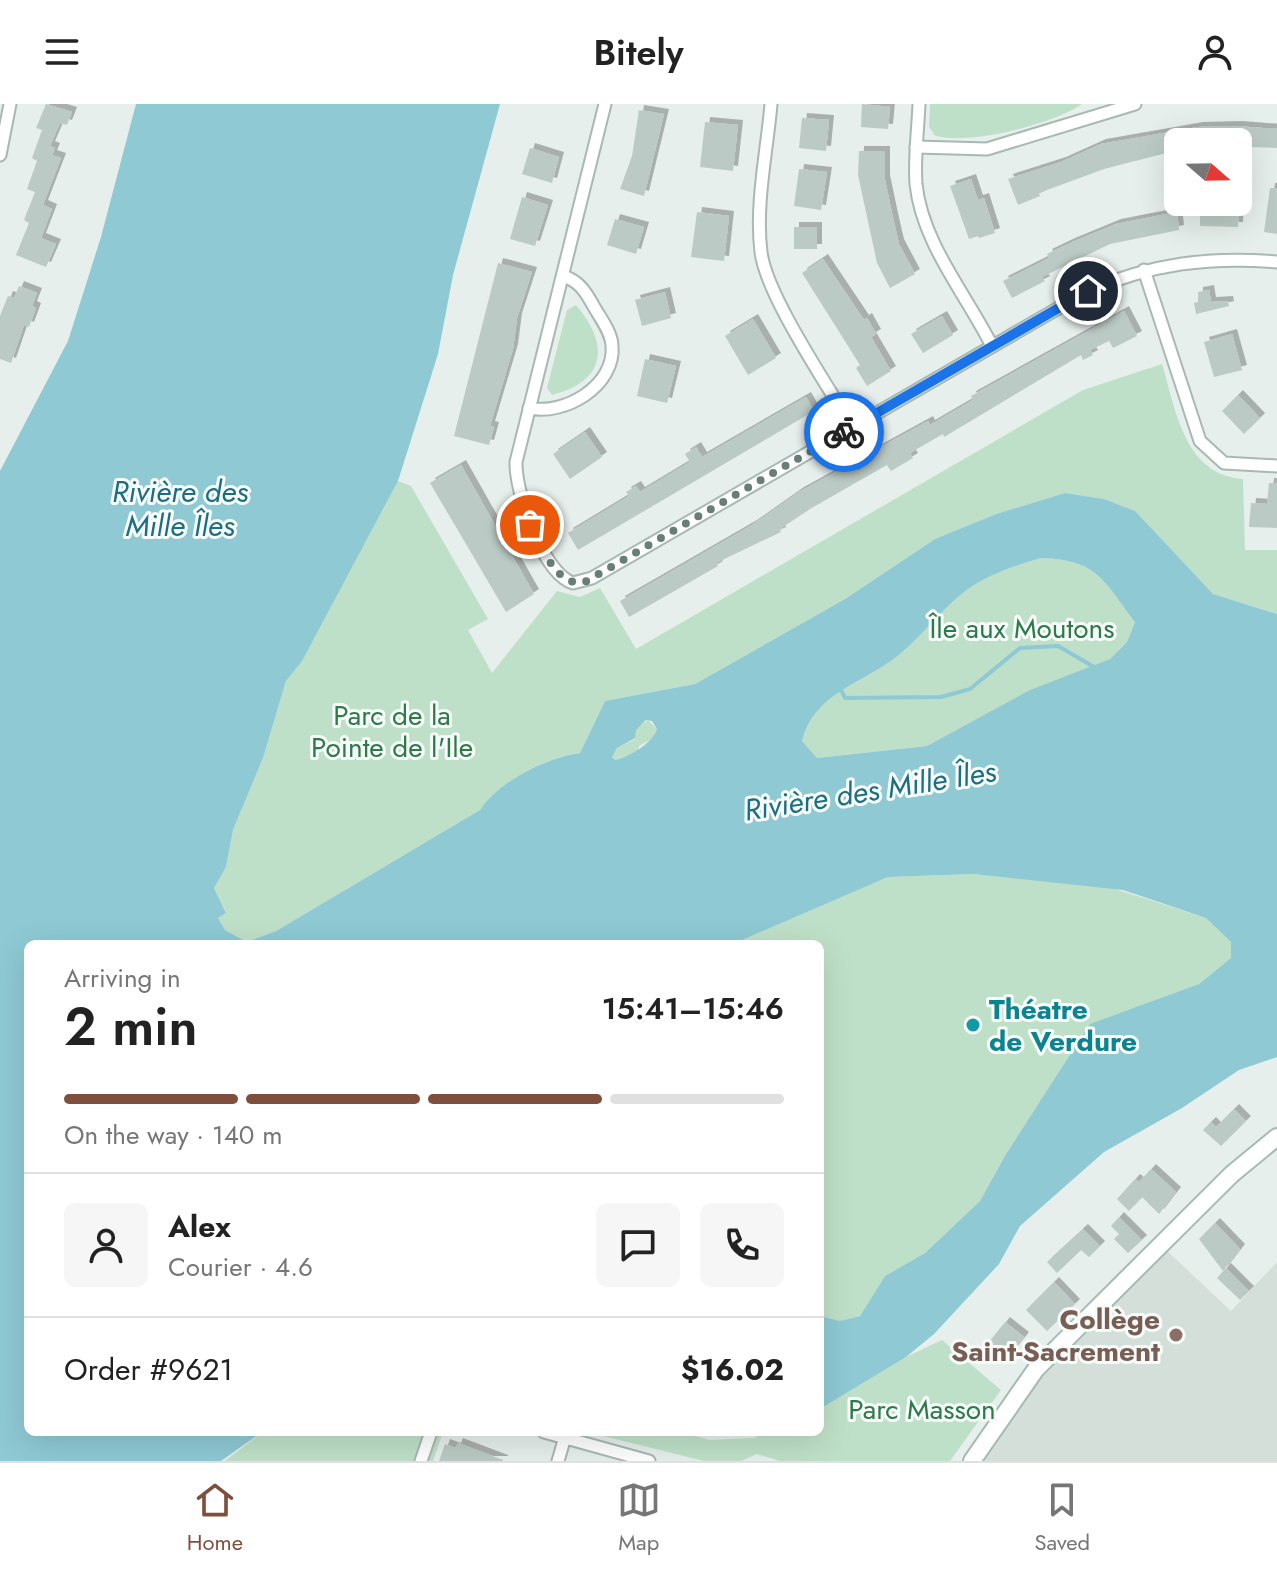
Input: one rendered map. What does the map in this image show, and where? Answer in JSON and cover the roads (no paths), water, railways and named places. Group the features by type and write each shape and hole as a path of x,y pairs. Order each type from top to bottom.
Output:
{"main road":[{"path":"972,1461 1012,1398 1036,1369 1242,1163 1277,1137"}],"street":[{"path":"0,155 10,104"},
{"path":"605,104 516,462 518,492 530,525 561,577 573,583 600,573 1088,291 1144,270 1192,261 1277,262"},
{"path":"771,104 760,228 762,262 775,294 852,427"},
{"path":"919,104 916,184 925,220 992,346"},
{"path":"916,147 987,149 1135,104"},
{"path":"1144,270 1195,430 1205,449 1232,465 1277,466"},
{"path":"529,408 548,411 561,408 600,383 611,364 612,342 606,326 580,285 563,276"},
{"path":"421,1461 430,1436"},
{"path":"561,1436 649,1461"},
{"path":"558,1461 565,1437"}],"water":[{"name":"Rivière des Mille Îles","path":"136,104 500,104 453,275 438,354 398,481 302,661 286,681 263,758 233,830 226,867 214,888 226,913 218,918 225,930 243,940 24,940 24,1436 256,1436 221,1461 0,1461 0,471 68,341 101,237"},
{"name":"Rivière des Mille Îles","path":"1065,493 1104,499 1135,511 1213,594 1277,614 1277,1057 1239,1070 1182,1108 1104,1152 1020,1226 999,1264 934,1334 906,1357 824,1407 824,1317 840,1321 860,1316 885,1276 925,1253 980,1201 1006,1154 1090,1024 1199,984 1231,958 1231,942 1206,918 1123,890 974,874 888,877 742,940 252,940 276,931 480,810 499,790 524,772 580,753 605,701 695,684 845,599 935,539 996,514","holes":["1041,558 1075,563 1097,575 1135,622 1127,642 1110,659 1030,690 927,746 817,758 802,741 808,725 826,702 900,654 967,590 1019,565","646,720 652,721 657,729 650,740 634,752 615,760 612,757 617,748 635,738 636,730"]}],"waterway":[{"path":"840,688 845,698 941,697 970,689 1020,648 1058,646 1094,667"}],"place":[{"name":"Théatre de Verdure","path":"973,1025"},
{"name":"Collège Saint-Sacrement","path":"1176,1335"}],"park label":[{"name":"Île aux Moutons","path":"1022,628"},
{"name":"Parc de la Pointe de l'Ile","path":"392,731"},
{"name":"Parc Masson","path":"922,1409"}]}
